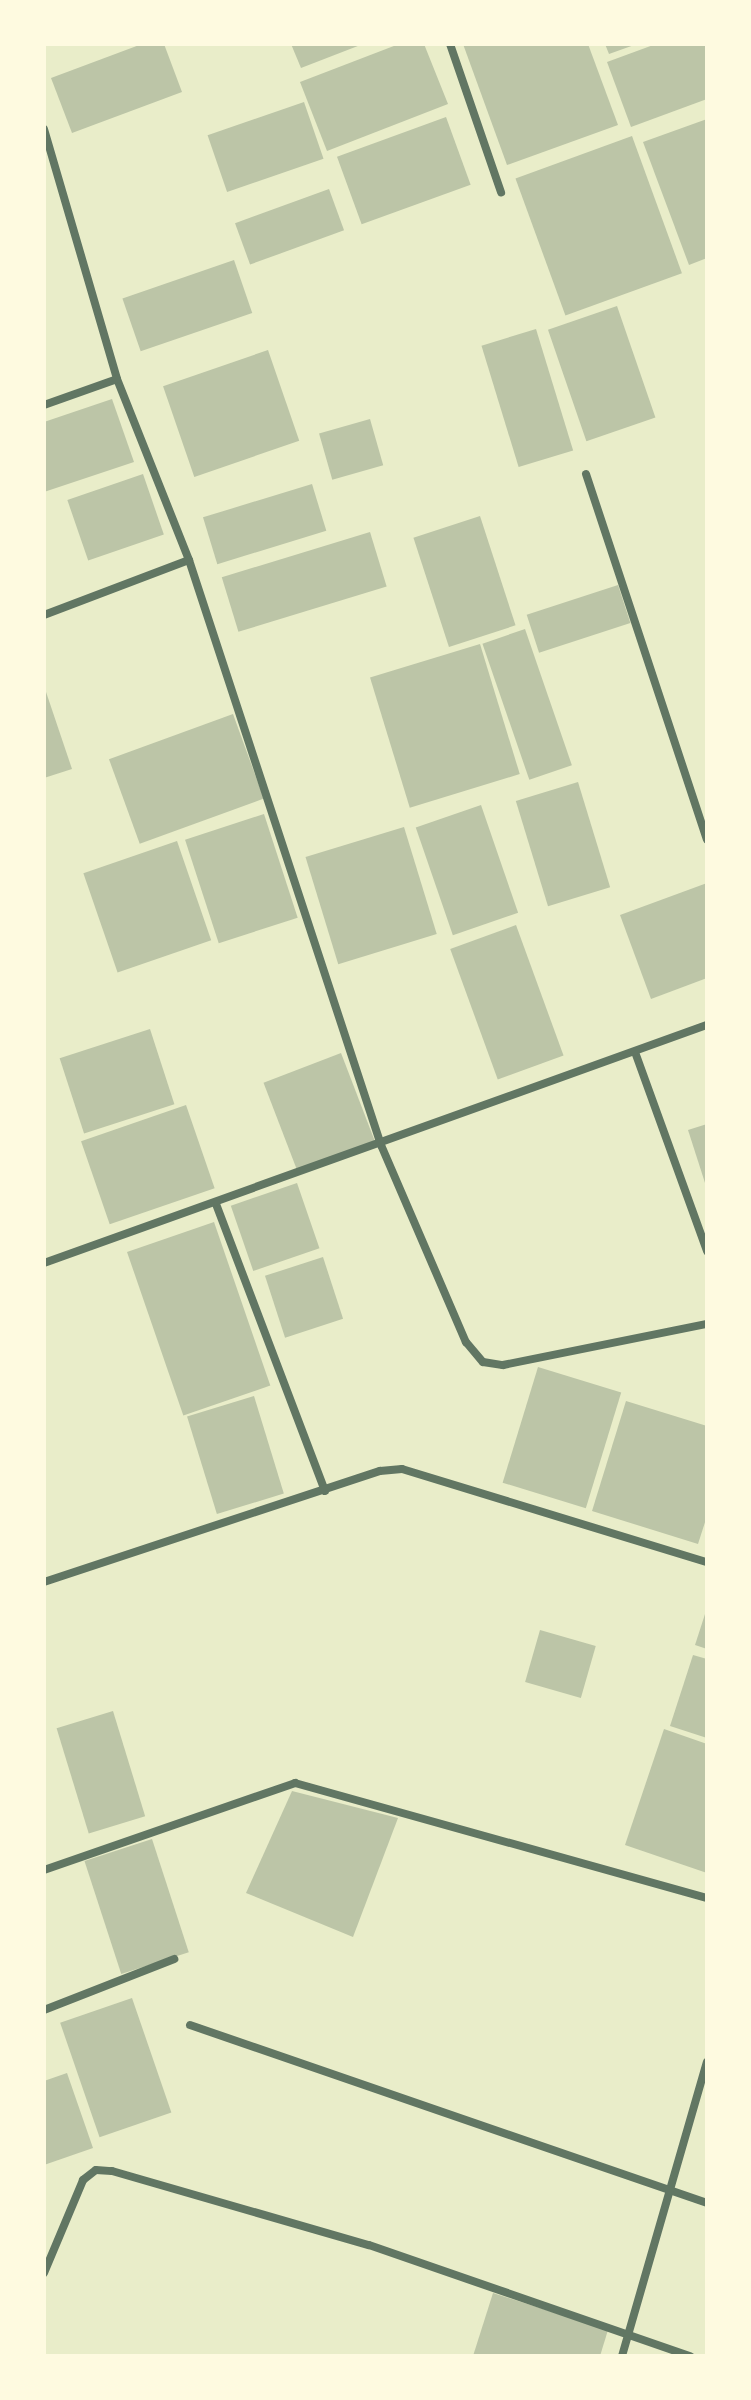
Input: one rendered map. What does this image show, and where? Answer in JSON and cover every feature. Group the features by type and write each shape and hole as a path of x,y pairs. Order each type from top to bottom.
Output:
{"street":[{"path":"450,44 501,192"},
{"path":"44,129 117,379 189,560 381,1145 466,1342 483,1362 503,1365 707,1324"},
{"path":"44,405 117,379"},
{"path":"586,474 707,840"},
{"path":"44,615 189,560"},
{"path":"44,1263 381,1145 707,1025"},
{"path":"635,1052 707,1251"},
{"path":"216,1204 325,1491"},
{"path":"44,1582 402,1469 707,1562"},
{"path":"44,1870 295,1783 707,1898"},
{"path":"44,2010 174,1959"},
{"path":"190,2025 707,2203"},
{"path":"622,2356 631,2335 707,2062"},
{"path":"44,2273 83,2180 96,2170 112,2171 369,2245 690,2356"}],"building":[{"path":"142,44 164,44 182,92 72,133 51,78"},
{"path":"291,44 363,44 301,68"},
{"path":"399,44 424,44 448,104 327,151 300,82"},
{"path":"463,44 588,44 618,125 507,165"},
{"path":"605,44 637,44 609,54"},
{"path":"656,44 707,44 707,99 631,127 607,62"},
{"path":"304,102 324,159 227,192 208,135"},
{"path":"446,117 471,185 362,224 337,157"},
{"path":"707,119 707,258 689,265 643,142"},
{"path":"632,136 682,273 565,316 515,178"},
{"path":"329,189 344,230 250,265 235,223"},
{"path":"234,260 252,313 141,351 122,298"},
{"path":"617,306 655,418 586,441 548,330"},
{"path":"536,329 573,450 519,467 481,346"},
{"path":"268,350 299,441 194,477 163,386"},
{"path":"112,399 134,462 44,492 44,422"},
{"path":"370,419 383,465 332,480 319,434"},
{"path":"143,474 164,535 88,561 67,500"},
{"path":"312,484 326,531 217,564 203,517"},
{"path":"480,516 516,625 449,647 413,538"},
{"path":"370,532 387,587 238,632 222,577"},
{"path":"618,585 630,623 539,653 527,615"},
{"path":"525,629 572,765 529,780 482,644"},
{"path":"480,644 520,774 410,808 370,678"},
{"path":"44,686 72,769 44,778"},
{"path":"233,714 264,799 140,844 109,759"},
{"path":"578,782 610,887 548,906 516,801"},
{"path":"481,805 518,913 453,935 416,827"},
{"path":"264,814 298,918 219,943 185,840"},
{"path":"404,827 437,934 338,964 306,857"},
{"path":"177,841 211,940 118,973 83,873"},
{"path":"707,883 707,978 651,999 620,915"},
{"path":"516,925 564,1056 498,1080 450,949"},
{"path":"150,1029 174,1104 84,1133 60,1058"},
{"path":"341,1053 375,1141 297,1171 264,1083"},
{"path":"186,1105 215,1188 110,1224 81,1141"},
{"path":"707,1124 707,1186 706,1186 688,1130"},
{"path":"297,1183 319,1248 253,1271 231,1206"},
{"path":"214,1222 270,1386 183,1416 127,1252"},
{"path":"323,1257 343,1319 285,1338 265,1276"},
{"path":"538,1367 621,1392 586,1508 503,1483"},
{"path":"254,1396 284,1494 217,1514 187,1416"},
{"path":"626,1401 707,1426 707,1516 698,1544 592,1511"},
{"path":"707,1611 707,1649 695,1645"},
{"path":"540,1630 596,1646 581,1698 525,1682"},
{"path":"693,1655 707,1659 707,1738 670,1726"},
{"path":"113,1711 145,1816 89,1833 57,1728"},
{"path":"664,1729 707,1744 707,1873 625,1845"},
{"path":"292,1791 398,1818 353,1937 246,1893"},
{"path":"152,1839 189,1952 121,1974 84,1861"},
{"path":"132,1998 171,2112 100,2137 60,2023"},
{"path":"67,2073 93,2148 44,2165 44,2081"},
{"path":"493,2293 608,2330 600,2356 473,2356"}]}
